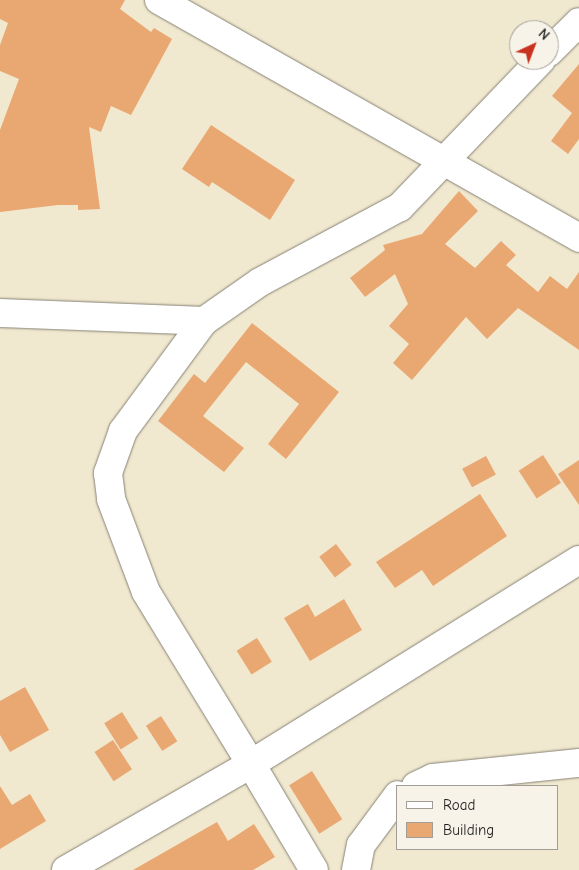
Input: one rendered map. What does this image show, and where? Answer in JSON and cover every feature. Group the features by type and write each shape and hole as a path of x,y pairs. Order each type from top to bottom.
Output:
{"street":[{"path":"159,0 579,238"},
{"path":"559,42 579,22"},
{"path":"314,870 146,592 111,499 108,473 123,431 204,322 260,282 400,207 442,160 531,70"},
{"path":"0,313 204,322"},
{"path":"66,870 251,764 579,560"},
{"path":"418,785 433,778 579,763"},
{"path":"356,870 361,845 396,798"}],"building":[{"path":"0,0 125,0 120,9 151,32 154,28 172,39 131,115 111,106 101,132 89,127 100,209 78,210 78,205 58,205 0,212 0,130 19,79 0,71 0,45 8,23 0,19"},
{"path":"579,64 579,139 568,154 551,141 572,113 552,96"},
{"path":"211,125 295,180 270,220 212,182 209,187 182,169"},
{"path":"459,191 478,211 445,244 475,268 501,241 516,255 506,265 538,292 550,276 567,289 579,272 579,350 518,308 487,339 466,317 412,380 393,363 409,344 389,326 408,304 395,274 365,297 350,278 385,250 383,245 422,234"},
{"path":"252,323 339,392 286,459 268,444 299,404 246,362 203,416 244,448 224,472 158,421 194,374 205,383"},
{"path":"543,455 561,483 537,498 519,471"},
{"path":"486,456 496,475 472,487 462,469"},
{"path":"579,460 579,505 558,474"},
{"path":"480,494 507,536 433,586 422,570 395,588 376,562"},
{"path":"336,544 352,565 335,577 319,557"},
{"path":"344,599 362,630 310,661 284,618 308,604 315,617"},
{"path":"257,638 272,662 251,674 237,651"},
{"path":"25,687 49,730 10,752 0,735 0,701"},
{"path":"122,712 138,738 121,749 104,723"},
{"path":"161,716 177,741 162,751 146,726"},
{"path":"113,740 132,769 114,781 95,752"},
{"path":"312,771 342,819 319,834 289,785"},
{"path":"0,786 12,805 30,794 46,821 0,849"},
{"path":"217,822 228,841 254,824 275,857 253,870 133,870"}]}
